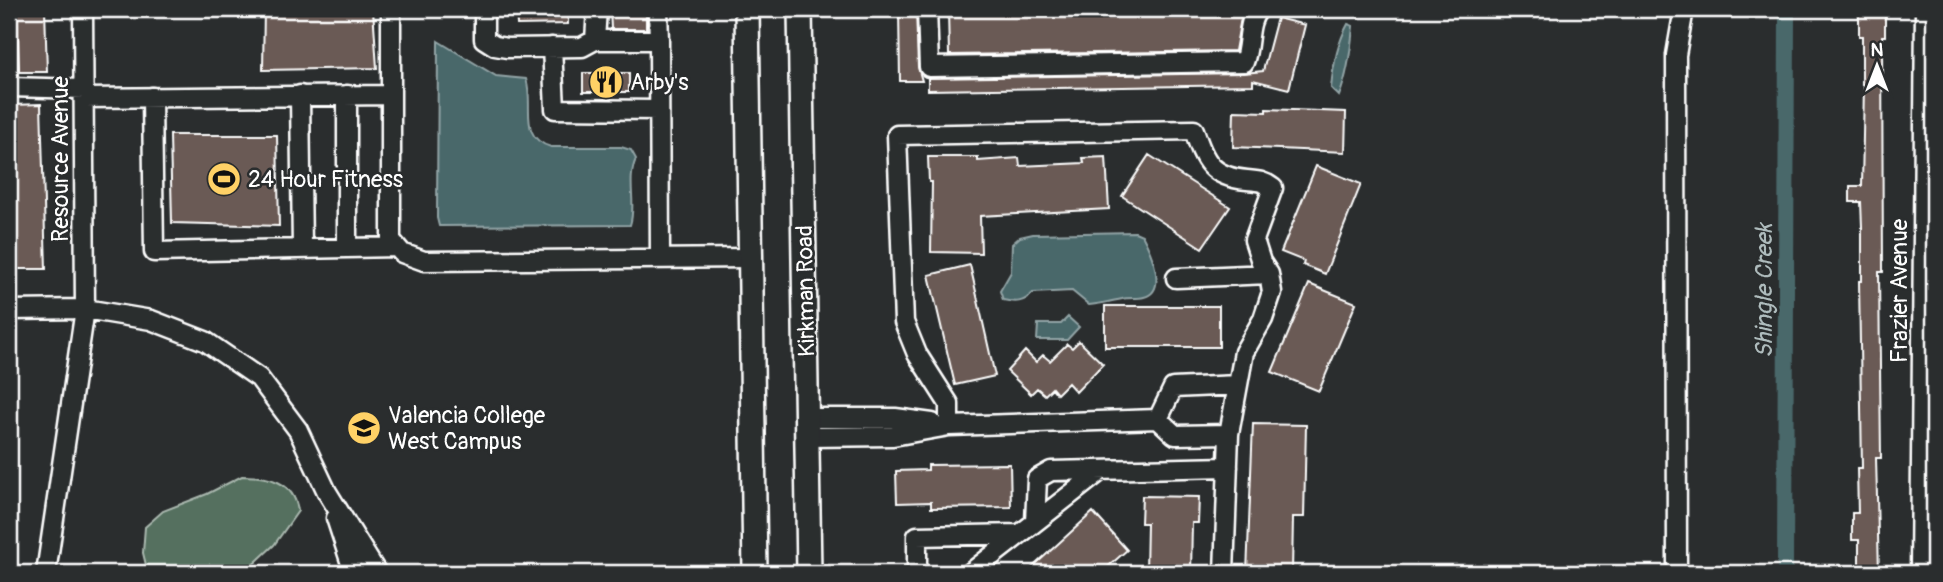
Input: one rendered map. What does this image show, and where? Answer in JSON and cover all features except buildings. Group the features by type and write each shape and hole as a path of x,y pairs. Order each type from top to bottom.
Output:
{"main road":[{"path":"747,9 755,573"},
{"name":"Kirkman Road","path":"800,9 809,573"}],"street":[{"name":"Resource Avenue","path":"46,573 85,309 83,9"},
{"path":"391,9 391,240 402,253 424,261 750,258"},
{"path":"484,9 484,39 495,46 582,47 595,40 659,40"},
{"path":"595,40 597,9"},
{"path":"659,9 660,259"},
{"path":"927,9 929,67 1244,62 1249,50 1253,15 1259,9"},
{"path":"1677,573 1676,55 1684,9"},
{"name":"Frazier Avenue","path":"1920,573 1929,416 1929,36 1925,9"},
{"path":"552,47 555,109 659,110"},
{"path":"9,87 152,97 391,94"},
{"path":"300,95 302,249"},
{"path":"347,95 347,248"},
{"path":"152,97 153,252 397,247"},
{"path":"949,426 948,404 916,354 904,322 897,135 1194,130 1201,151 1226,178 1265,181 1273,188 1254,240 1261,262 1269,274 1272,292 1263,319 1244,352 1229,434 1224,573"},
{"path":"1176,278 1269,274"},
{"path":"9,310 85,309 150,320 205,341 259,378 298,430 327,492 377,573"},
{"path":"1158,419 1173,388 1238,385"},
{"path":"807,427 893,436 949,426 1158,419 1175,435 1229,434"},
{"path":"1200,467 1201,435"},
{"path":"1035,522 1037,479 1051,471 1228,467"},
{"path":"970,573 1102,470"},
{"path":"327,492 354,573"},
{"path":"917,573 916,536 1020,534"}],"green space":[{"path":"242,476 261,477 278,482 296,501 298,511 274,545 244,573 148,573 143,553 145,527 163,511 207,494"}],"water":[{"path":"1348,24 1353,26 1351,44 1347,71 1339,96 1331,88 1334,63"},
{"path":"438,41 496,76 526,79 531,128 534,136 541,142 551,147 621,147 631,150 636,159 632,176 630,225 439,226"},
{"path":"1135,232 1142,235 1155,269 1155,287 1144,297 1089,305 1072,291 1033,293 1026,299 1012,302 1003,300 1000,291 1011,272 1012,244 1020,237 1033,234"},
{"path":"1068,317 1079,327 1067,340 1037,340 1038,324 1061,324"}],"waterway":[{"name":"Shingle Creek","path":"1785,573 1787,9"}],"place":[{"name":"Arby's","path":"606,82"},
{"name":"24 Hour Fitness","path":"224,179"},
{"name":"Valencia College West Campus","path":"364,428"}]}
